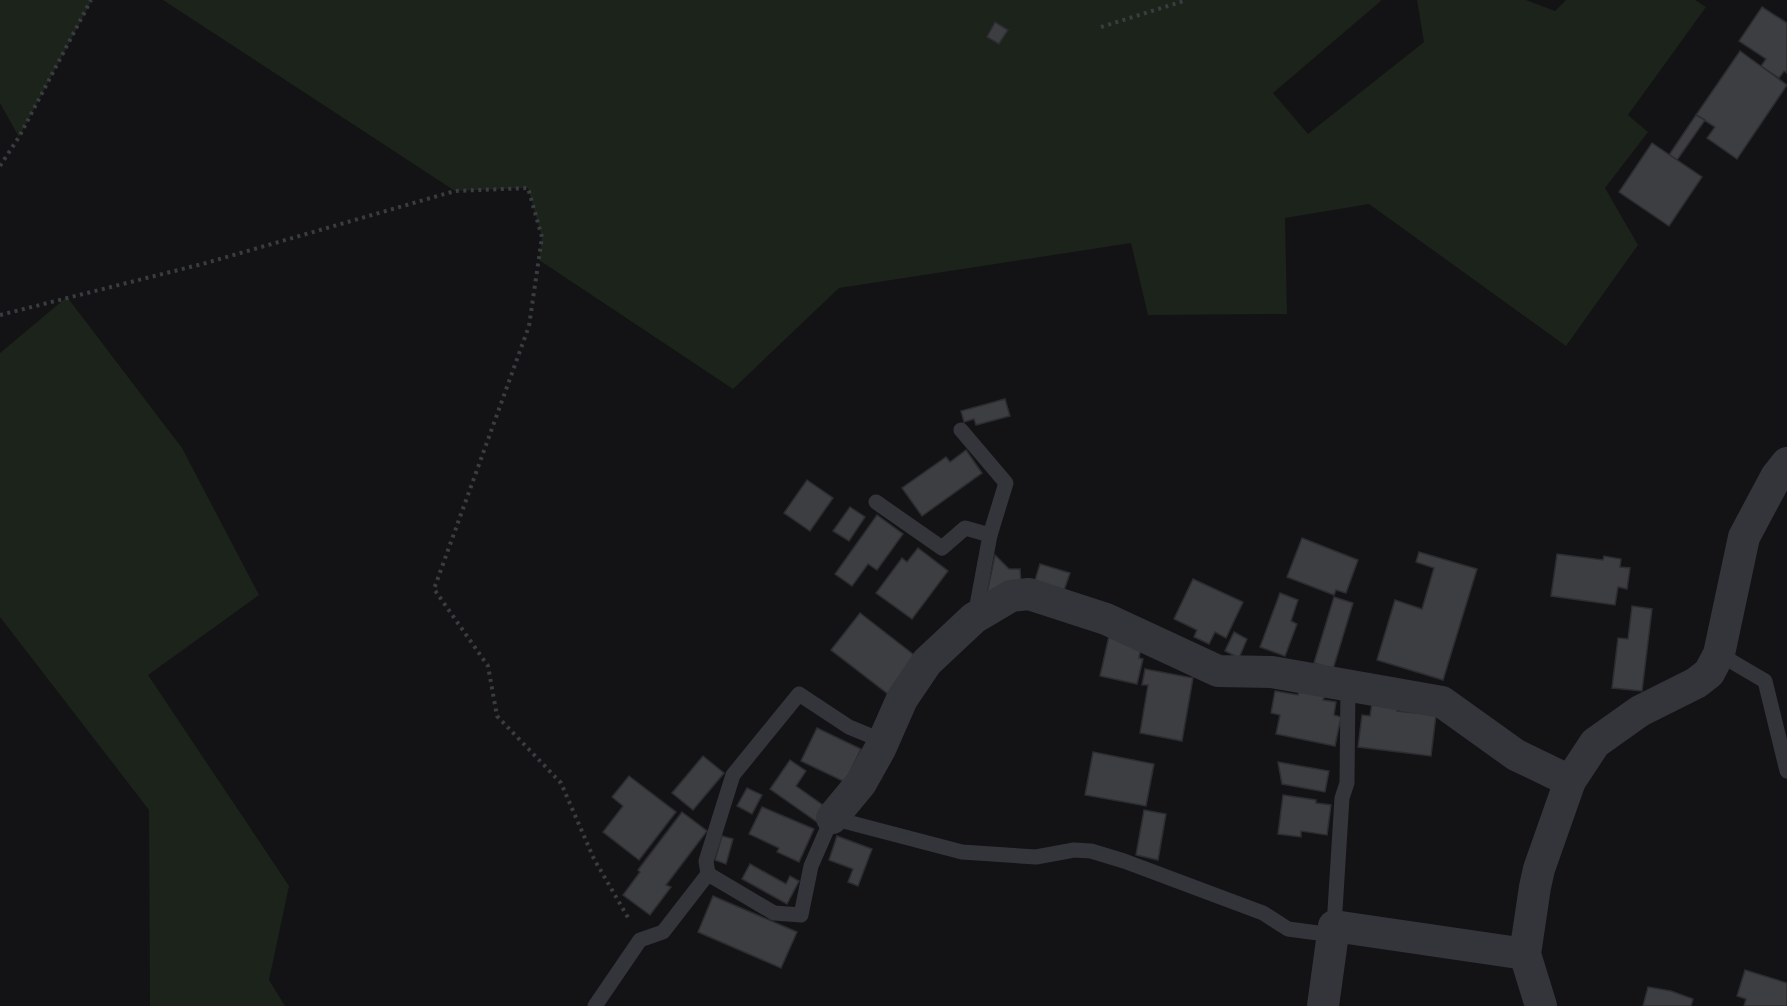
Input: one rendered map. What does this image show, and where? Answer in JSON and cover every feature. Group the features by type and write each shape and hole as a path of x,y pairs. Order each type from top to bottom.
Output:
{"street":[{"path":"1541,1006 1525,954 1537,878 1570,781 1595,742 1640,711 1696,683 1709,673 1719,654 1744,537 1783,474"},
{"path":"832,818 861,783 884,741 902,699 927,662 974,618 1011,596 1029,594 1106,619 1218,670 1272,672 1442,702 1516,755 1570,781"},
{"path":"1323,1006 1334,931 1525,954"}],"lane":[{"path":"961,430 1006,483 990,534 974,618"},
{"path":"876,502 942,548 965,528 990,534"},
{"path":"1719,654 1765,681 1787,771"},
{"path":"708,874 774,913 801,915 811,866 832,818 962,852 1036,857 1074,850 1091,851 1263,913 1288,929 1334,931 1342,798 1347,783 1348,686"},
{"path":"595,1006 640,940 663,932 708,874 706,861 733,775 799,694 849,727 884,741"}],"path":[{"path":"0,166 19,136 91,0"},
{"path":"1101,27 1187,0"},
{"path":"0,315 206,263 455,191 528,188 542,237 529,326 434,589 488,666 497,716 561,783 594,859 640,940"}],"shaded area":[{"path":"0,0 92,0 19,137 0,103"},
{"path":"163,0 1382,0 1273,93 1308,134 1424,42 1417,0 1526,0 1555,11 1566,0 1695,0 1706,7 1628,115 1648,132 1605,188 1638,245 1566,346 1369,204 1285,218 1287,314 1148,315 1131,243 839,288 733,389 539,260 542,237 528,188 455,191"},
{"path":"67,297 182,448 259,595 148,675 289,886 269,980 285,1006 150,1006 149,810 0,617 0,353"}],"building":[{"path":"1762,7 1787,23 1787,73 1784,71 1779,78 1761,66 1766,59 1739,41"},
{"path":"995,22 1008,30 999,44 987,37"},
{"path":"1740,51 1787,85 1737,159 1707,138 1715,127 1696,115"},
{"path":"1696,115 1705,120 1677,160 1669,155"},
{"path":"1652,143 1702,177 1669,226 1619,192"},
{"path":"1005,399 1010,416 976,425 974,419 964,422 961,411"},
{"path":"966,450 982,473 922,516 902,488 946,457 950,462"},
{"path":"807,480 833,498 810,531 784,513"},
{"path":"850,507 865,517 849,541 833,531"},
{"path":"877,515 903,534 877,570 868,564 852,586 835,574"},
{"path":"1302,538 1358,560 1346,593 1336,590 1334,595 1287,577"},
{"path":"918,548 948,571 912,619 876,593 902,558 907,562"},
{"path":"1419,552 1477,569 1443,680 1377,660 1395,600 1422,609 1434,568 1416,562"},
{"path":"1557,554 1603,560 1604,556 1621,559 1620,567 1630,568 1627,589 1618,587 1615,605 1551,596"},
{"path":"995,555 1009,569 1020,569 1021,583 986,598"},
{"path":"1040,564 1070,573 1062,596 1033,587"},
{"path":"1193,579 1243,602 1226,638 1215,632 1209,644 1194,637 1197,630 1174,619"},
{"path":"1280,593 1298,600 1291,621 1297,624 1285,656 1260,647"},
{"path":"1334,597 1353,603 1333,669 1314,663"},
{"path":"1632,606 1652,609 1642,691 1612,688 1618,638 1628,639"},
{"path":"860,613 918,658 888,694 831,650"},
{"path":"1234,632 1247,639 1239,658 1225,651"},
{"path":"1109,636 1141,647 1139,658 1143,659 1137,684 1100,676"},
{"path":"1145,669 1193,678 1182,741 1140,733 1148,685 1142,685"},
{"path":"1275,691 1298,695 1299,691 1325,696 1323,700 1336,702 1334,715 1341,717 1335,746 1276,734 1280,715 1271,713"},
{"path":"1372,703 1398,706 1397,711 1436,715 1431,756 1358,747 1362,715 1370,716"},
{"path":"817,728 861,749 845,782 801,761"},
{"path":"1093,752 1154,764 1146,806 1085,795"},
{"path":"703,756 724,773 693,810 672,793"},
{"path":"790,760 806,771 796,786 827,808 817,822 770,789"},
{"path":"1278,762 1329,771 1325,792 1282,784"},
{"path":"629,776 676,812 639,860 603,832 623,806 612,797"},
{"path":"747,788 762,795 752,814 737,806"},
{"path":"1283,795 1316,800 1316,803 1331,805 1327,835 1301,831 1301,837 1278,834"},
{"path":"762,807 814,829 799,862 777,852 779,848 749,834"},
{"path":"1144,810 1166,814 1158,860 1136,855"},
{"path":"682,812 707,831 666,885 671,887 650,915 623,895 640,872 638,870"},
{"path":"722,836 733,839 726,864 715,860"},
{"path":"837,836 872,849 858,886 848,882 853,869 829,860"},
{"path":"750,864 786,884 790,876 799,881 787,904 742,879"},
{"path":"713,896 797,932 781,968 698,932"},
{"path":"1745,970 1787,983 1787,1006 1744,1006 1746,999 1737,996"},
{"path":"1648,987 1671,991 1693,999 1691,1006 1643,1006"}]}
